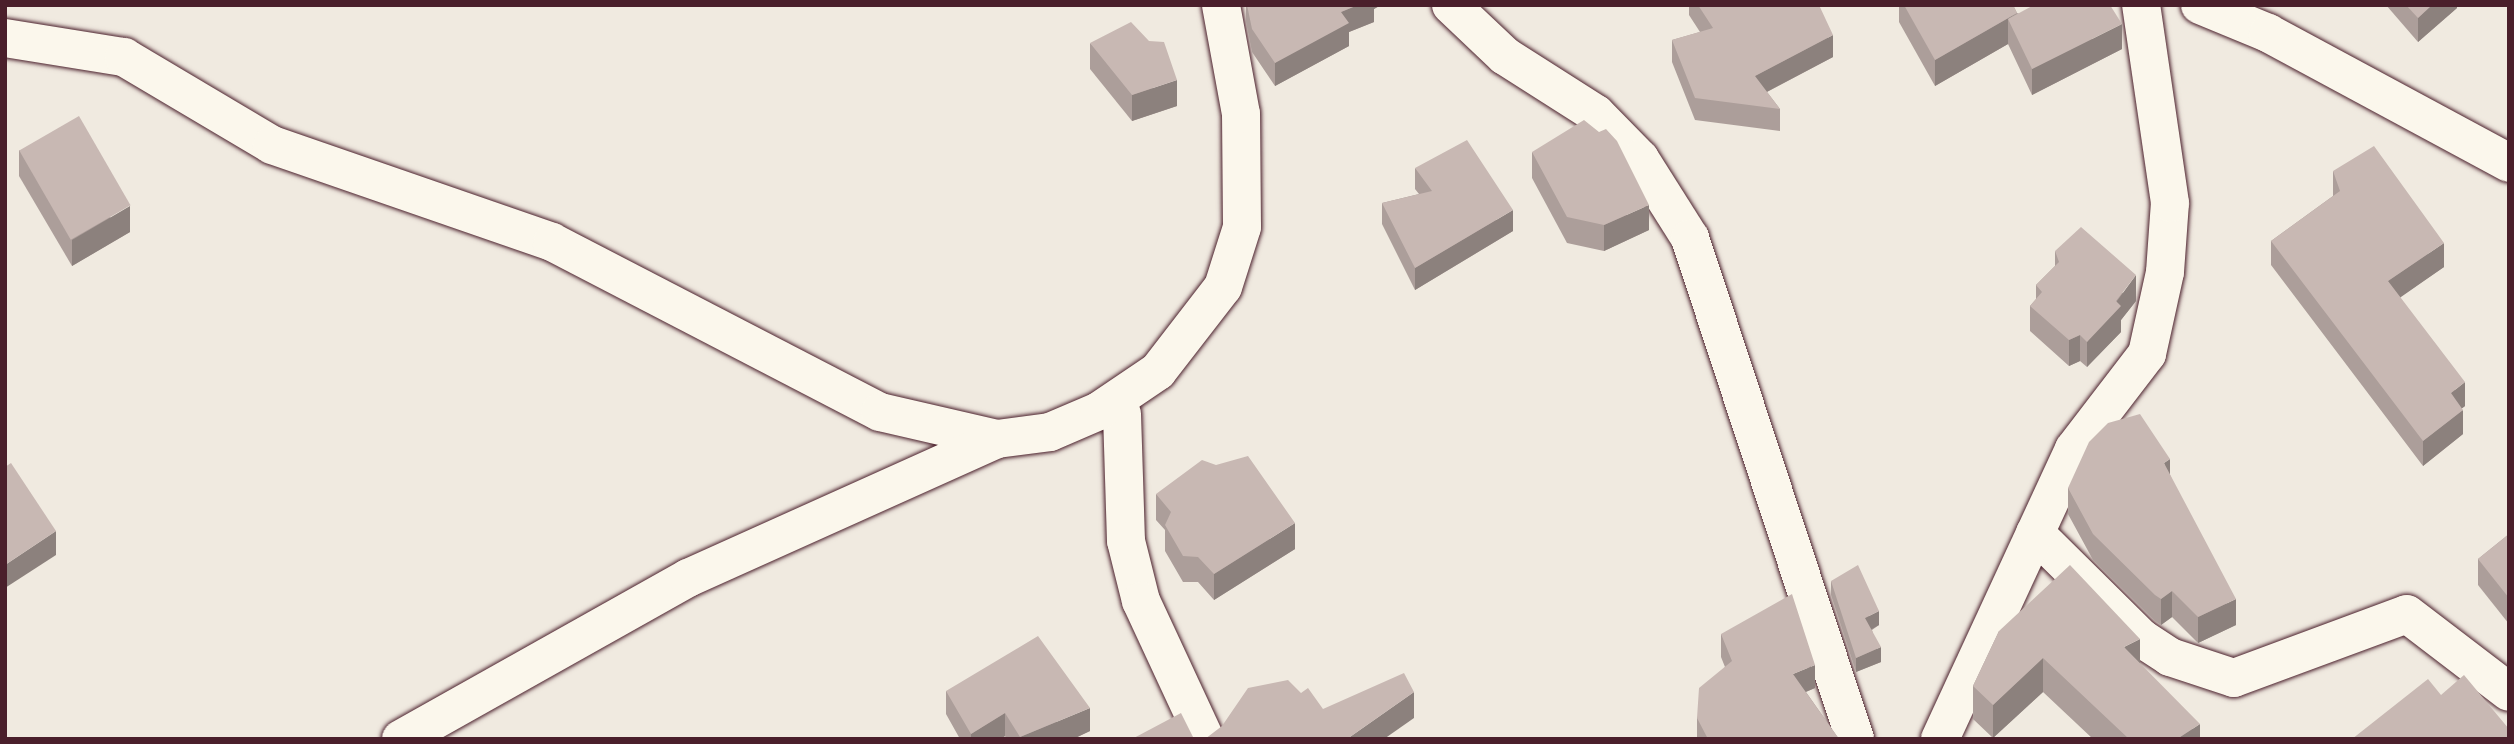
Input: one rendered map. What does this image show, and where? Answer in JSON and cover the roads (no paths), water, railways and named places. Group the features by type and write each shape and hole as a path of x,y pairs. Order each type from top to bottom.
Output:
{"street":[{"path":"401,739 688,578 997,439 1050,432 1128,396 1183,345 1223,287 1242,227 1246,180 1221,5"},
{"path":"1451,5 1505,56 1596,114 1640,159 1690,238 1855,739"},
{"path":"1940,739 2074,449 2147,354 2165,272 2170,203 2141,5"},
{"path":"2200,5 2267,33 2509,163"},
{"path":"5,38 124,57 272,145 552,242 880,412 997,439"},
{"path":"1122,414 1126,541 1141,601 1205,739"},
{"path":"2035,533 2141,638 2170,657 2234,678 2407,614 2509,692"}]}
